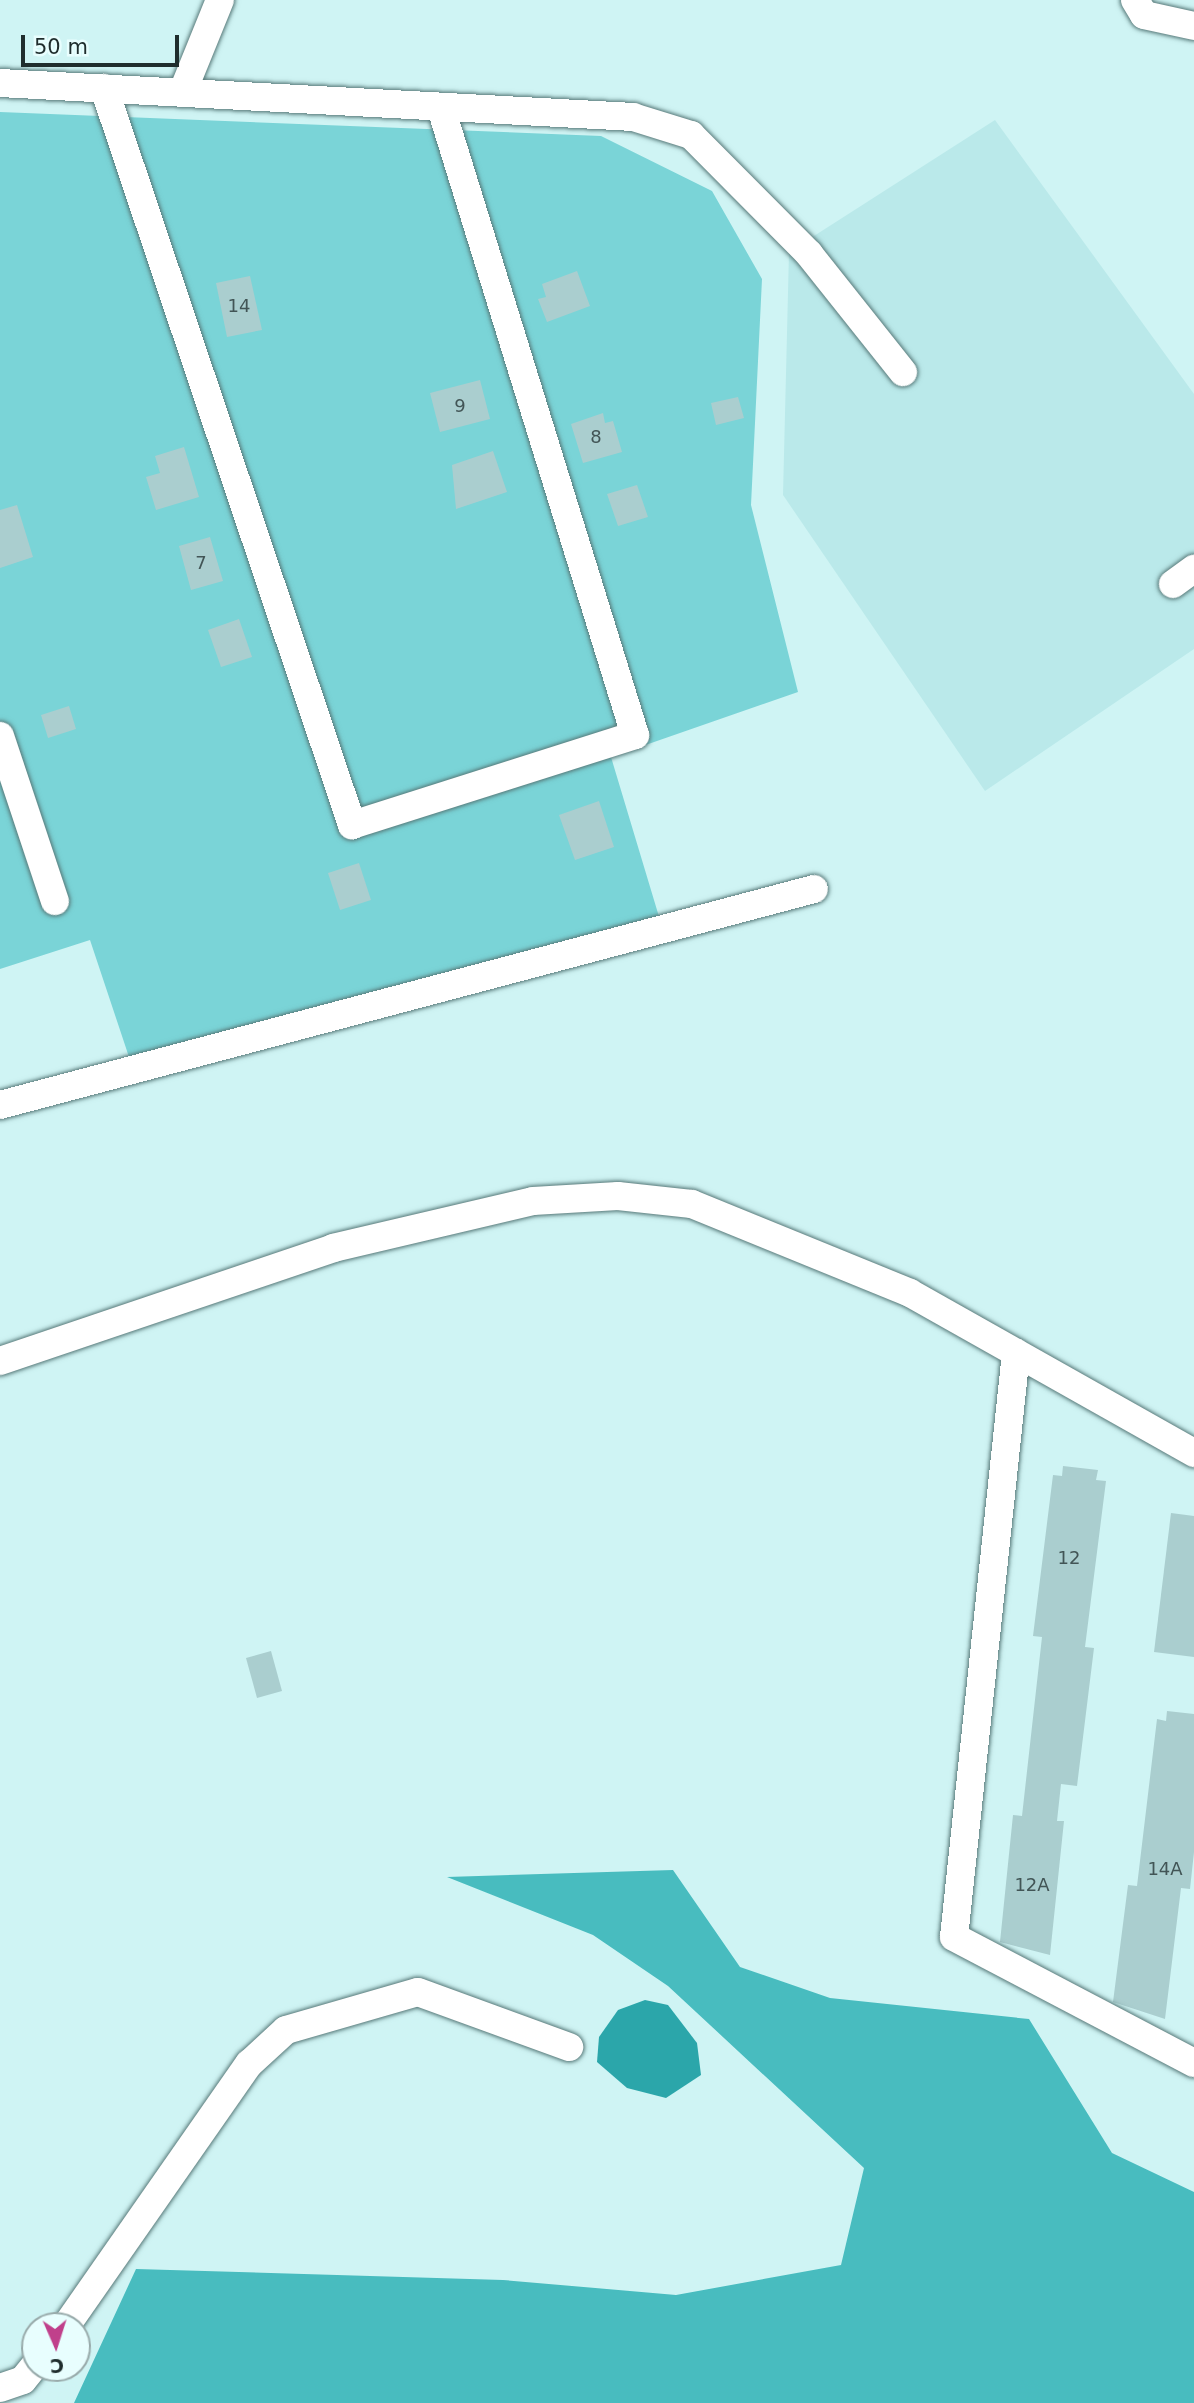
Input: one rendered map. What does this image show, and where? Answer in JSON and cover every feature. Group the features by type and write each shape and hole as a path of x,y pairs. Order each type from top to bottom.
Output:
{"street":[{"path":"183,91 220,0"},
{"path":"1135,0 1144,15 1194,26"},
{"path":"0,83 633,117 691,135 809,254 903,372"},
{"path":"104,88 352,825 635,735 441,108"},
{"path":"0,736 55,901"},
{"path":"0,1105 814,889"},
{"path":"0,1361 332,1248 533,1202 618,1196 692,1204 910,1293 1194,1453"},
{"path":"1016,1353 954,1937 1194,2063"},
{"path":"76,2312 249,2064 286,2030 418,1992 569,2047"},
{"path":"0,2388 21,2381"}],"shaded area":[{"path":"0,112 601,136 712,191 762,279 751,505 798,692 611,757 660,920 131,1063 90,940 0,969"},
{"path":"995,120 1194,394 1194,649 985,791 783,495 789,252"},
{"path":"673,1870 740,1967 830,1998 1029,2019 1112,2153 1194,2192 1194,2403 74,2403 84,2382 91,2382 91,2366 136,2269 503,2280 676,2295 841,2265 864,2168 668,1986 593,1935 447,1877"},
{"path":"645,2000 668,2005 697,2043 701,2075 666,2098 627,2088 597,2062 599,2037 618,2010"}],"building":[{"path":"577,271 590,306 547,322 538,299 546,297 542,284"},
{"path":"250,276 262,330 227,337 216,283"},
{"path":"480,380 490,419 440,432 430,393"},
{"path":"738,397 744,418 716,425 711,403"},
{"path":"603,413 605,423 613,421 622,452 583,463 571,424"},
{"path":"184,447 199,497 156,510 146,477 160,473 155,456"},
{"path":"493,451 507,492 456,509 452,465"},
{"path":"637,485 648,517 618,526 607,494"},
{"path":"17,505 33,557 0,568 0,510"},
{"path":"210,537 223,581 191,590 179,546"},
{"path":"239,619 252,657 221,667 208,630"},
{"path":"69,706 76,729 48,738 41,715"},
{"path":"599,801 614,847 575,860 559,815"},
{"path":"359,863 371,900 340,910 328,873"},
{"path":"1063,1466 1098,1470 1096,1480 1106,1481 1085,1647 1094,1648 1077,1786 1061,1784 1057,1821 1064,1821 1050,1955 1000,1942 1013,1815 1022,1816 1042,1637 1033,1636 1053,1475 1062,1476"},
{"path":"1171,1513 1194,1516 1194,1657 1154,1652"},
{"path":"271,1651 282,1691 257,1698 246,1658"},
{"path":"1167,1711 1194,1714 1194,1852 1190,1889 1181,1888 1165,2019 1113,2002 1128,1885 1137,1886 1157,1719 1166,1721"}]}
